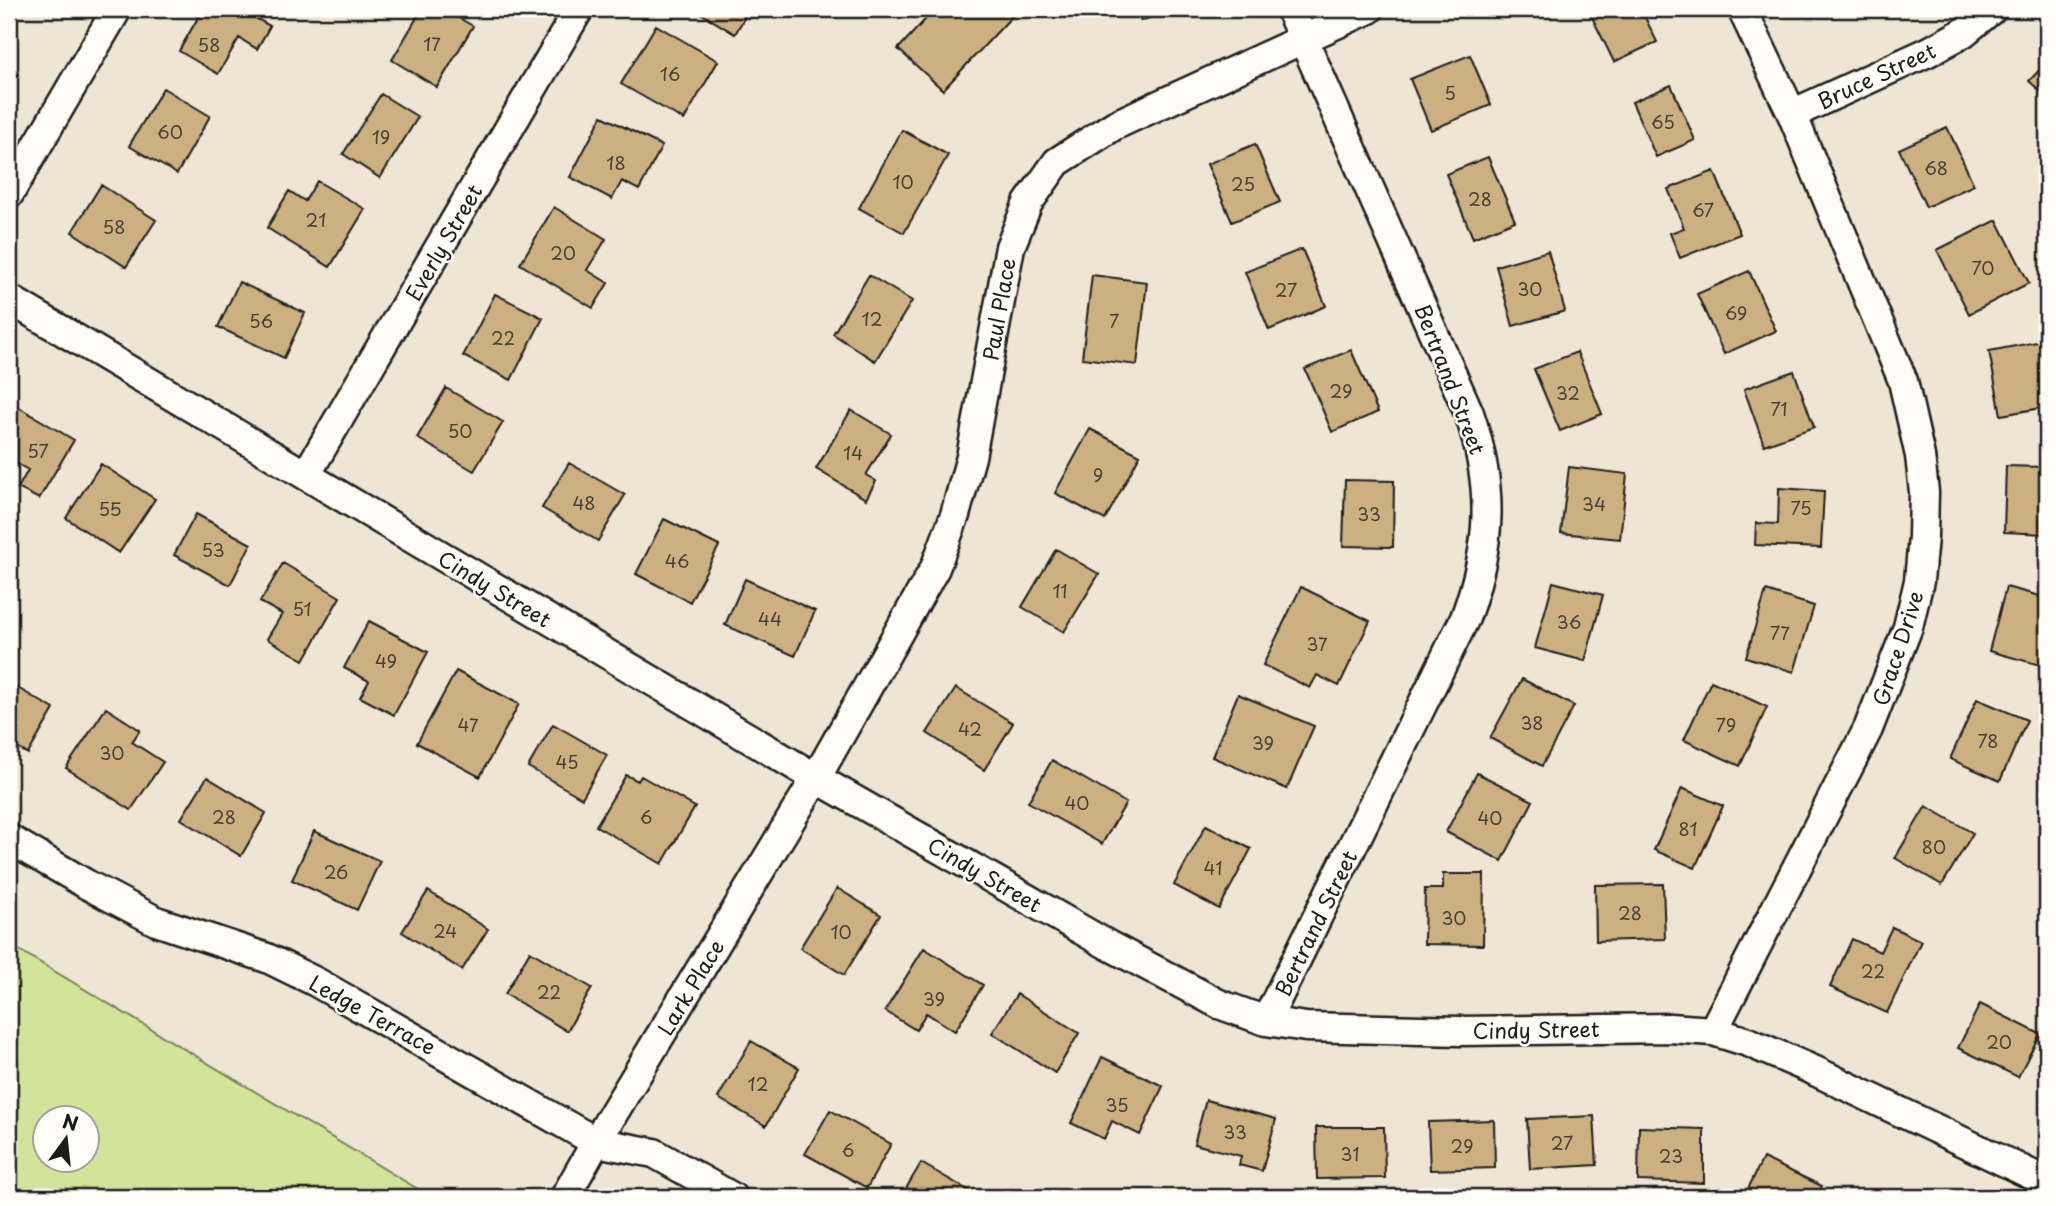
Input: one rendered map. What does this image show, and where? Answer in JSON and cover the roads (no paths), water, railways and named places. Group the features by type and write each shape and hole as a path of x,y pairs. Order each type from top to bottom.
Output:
{"street":[{"path":"9,194 117,9"},
{"name":"Everly Street","path":"306,475 579,9"},
{"name":"Bertrand Street","path":"1266,1021 1465,618 1477,585 1487,503 1482,454 1469,413 1290,9"},
{"name":"Paul Place","path":"816,778 935,568 955,515 971,457 1010,247 1028,203 1057,162 1115,125 1369,9"},
{"name":"Grace Drive","path":"1713,1031 1868,729 1908,627 1919,581 1923,537 1924,492 1920,456 1903,381 1792,114 1742,9"},
{"name":"Bruce Street","path":"1792,114 1928,52 1963,33 1993,9"},
{"name":"Cindy Street","path":"9,299 816,778 1219,1004 1266,1021 1306,1027 1460,1031 1670,1028 1713,1031 1748,1042 1813,1070 2047,1182"},
{"name":"Lark Place","path":"565,1197 816,778"},
{"name":"Ledge Terrace","path":"9,839 156,921 267,958 316,982 596,1142 654,1153 732,1197"}]}
